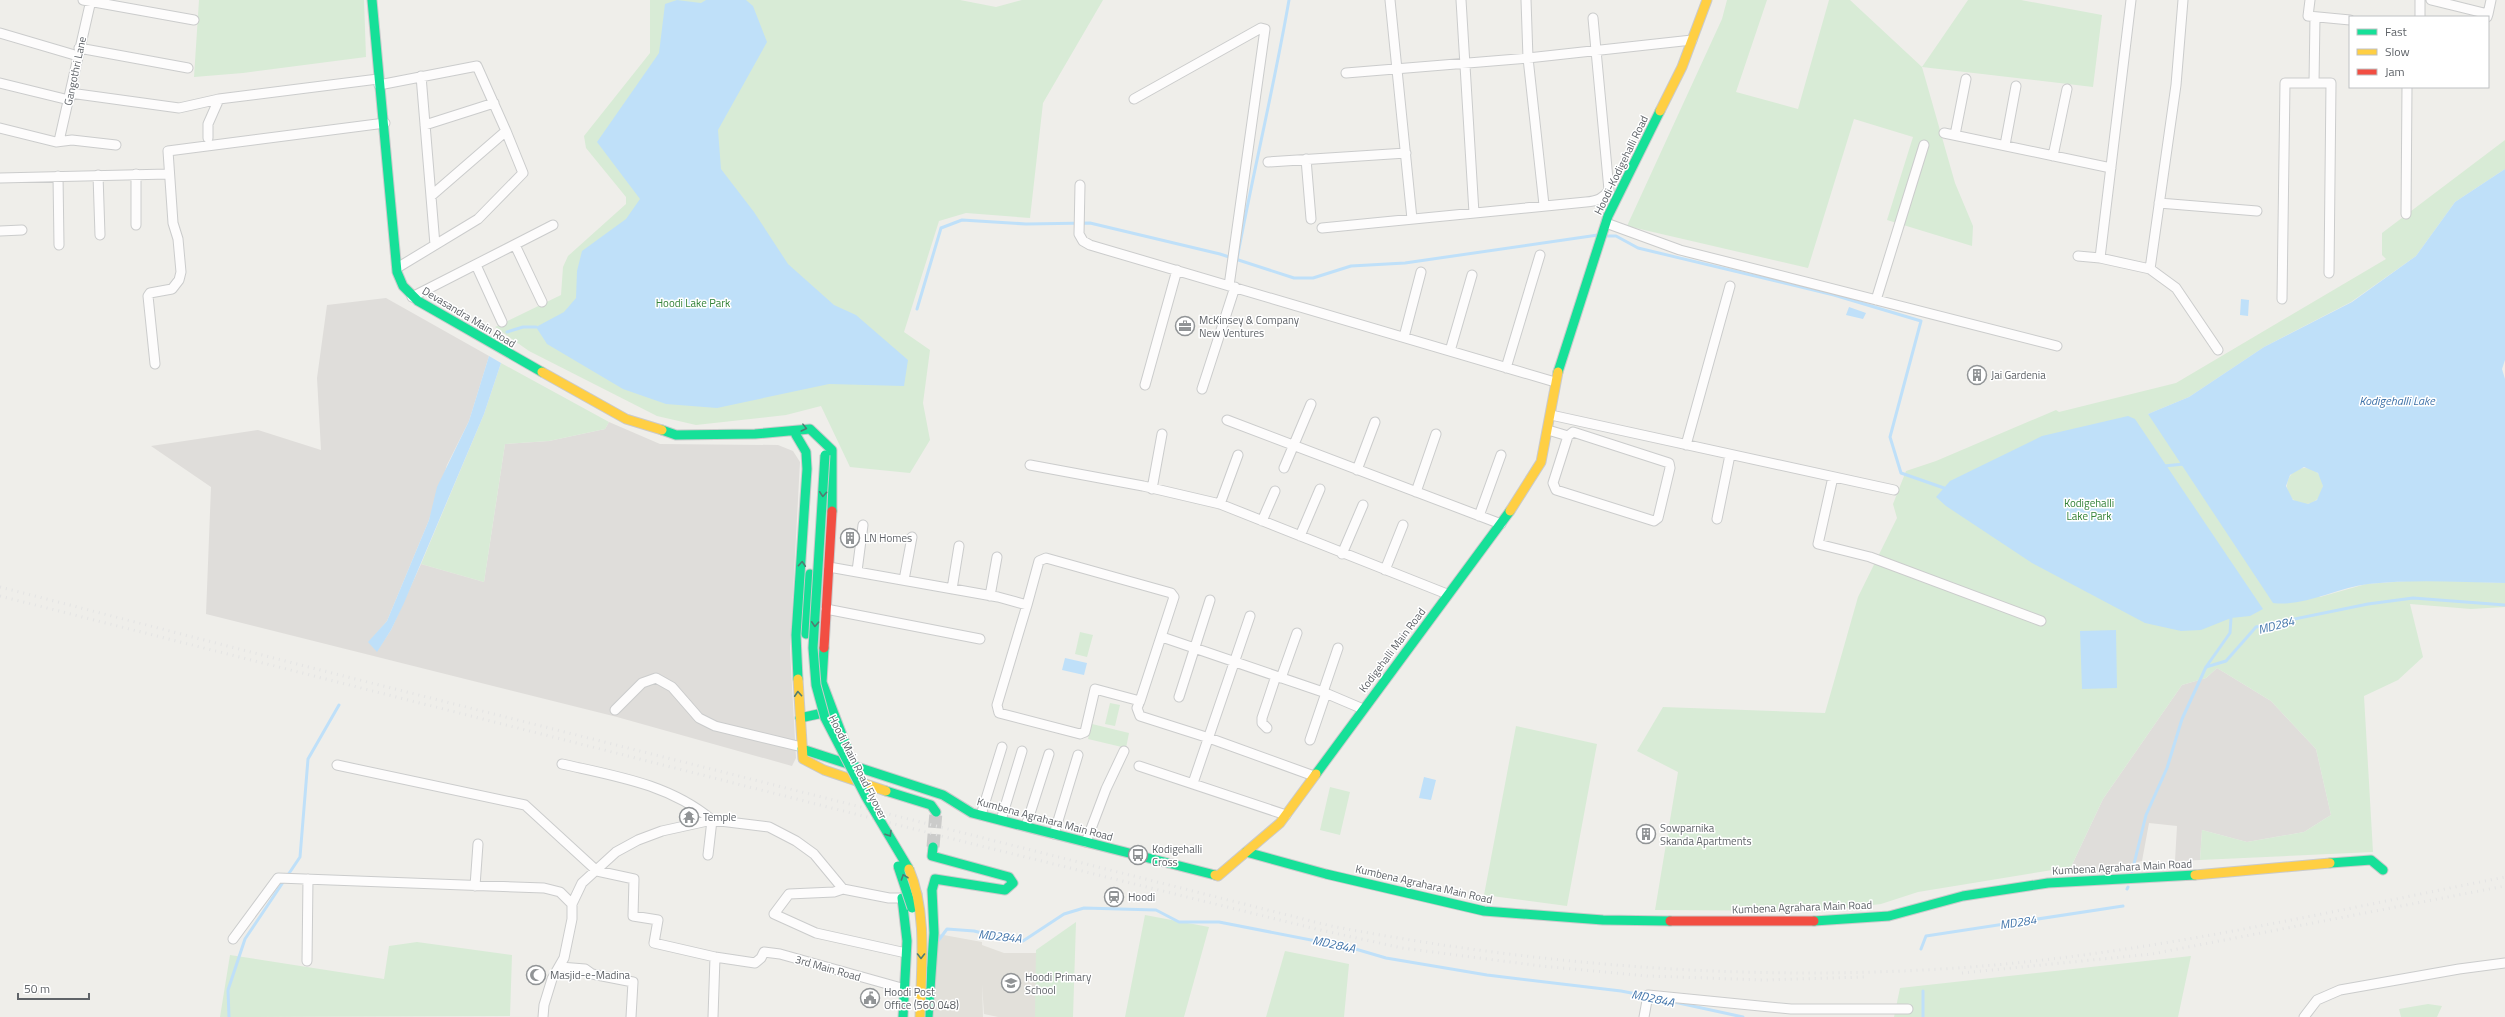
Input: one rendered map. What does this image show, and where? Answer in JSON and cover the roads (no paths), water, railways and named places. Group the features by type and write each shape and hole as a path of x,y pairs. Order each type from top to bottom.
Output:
{"street":[{"name":"Devasandra Main Road","path":"372,0 379,82 385,123 396,268 403,286 412,297 480,338 619,415 653,429 676,436 701,436 768,432 797,427 810,429 832,450 834,460 822,682 832,711 857,767"},
{"path":"1390,0 1412,219"},
{"path":"1461,0 1474,212"},
{"path":"1526,0 1528,58 1544,205"},
{"name":"Hoodi-Kodigehalli Road","path":"1551,415 1555,382 1604,231 1682,67 1707,0"},
{"path":"2100,258 2131,0"},
{"path":"2150,269 2176,85 2183,0"},
{"path":"2310,0 2308,16 2349,20"},
{"path":"2420,0 2420,16"},
{"path":"2432,0 2488,15 2491,0"},
{"path":"88,1 194,20"},
{"name":"Gangothri Lane","path":"59,141 70,97 88,1"},
{"path":"2314,83 2315,17"},
{"path":"1322,228 1598,200 1610,190 1593,18"},
{"path":"1134,99 1261,28 1265,29 1231,269 1232,287 1202,389"},
{"path":"0,33 78,52 188,68"},
{"path":"1346,73 1397,67 1528,58 1596,49 1692,40"},
{"path":"0,84 70,97 180,108 220,100 379,82 477,66 523,173 478,219 396,268"},
{"path":"421,76 435,245"},
{"path":"1955,135 1966,79"},
{"path":"2282,300 2285,83 2332,83 2329,273"},
{"path":"2005,146 2016,86"},
{"path":"2406,214 2407,88"},
{"path":"2053,156 2067,89"},
{"path":"208,138 208,124 220,100"},
{"path":"425,125 494,103"},
{"path":"155,364 148,296 150,293 172,289 176,285 180,272 168,174 168,151 385,123"},
{"path":"0,128 59,141 72,140 116,145"},
{"path":"431,196 506,131"},
{"path":"1944,132 2110,168"},
{"path":"1876,300 1924,145"},
{"path":"1268,162 1406,153"},
{"path":"1306,159 1311,220"},
{"path":"136,174 136,225"},
{"path":"0,178 168,174"},
{"path":"98,175 100,235"},
{"path":"58,176 59,245"},
{"path":"1080,184 1078,230 1083,241 1090,245 1555,382"},
{"path":"2159,203 2257,211"},
{"path":"412,297 552,226"},
{"path":"0,231 22,230"},
{"path":"1604,231 2057,346"},
{"path":"515,245 542,302"},
{"path":"1506,368 1540,255"},
{"path":"2078,256 2100,258 2150,269 2176,288 2218,350"},
{"path":"476,265 502,322"},
{"path":"1145,385 1178,270"},
{"path":"1404,337 1421,272"},
{"path":"1450,351 1472,275"},
{"path":"1686,445 1730,286"},
{"path":"1284,468 1310,404"},
{"path":"1551,415 1894,490"},
{"name":"Kodigehalli Main Road","path":"1218,876 1286,814 1447,594 1501,524 1541,462 1551,415"},
{"path":"1227,420 1501,524"},
{"path":"1357,470 1375,422"},
{"path":"786,429 799,436 806,452 808,468 796,635 803,759 806,763 825,770 931,805 936,812"},
{"path":"1548,430 1568,436"},
{"path":"1573,432 1669,464 1670,468 1658,518 1654,521 1556,490 1553,483 1568,436 1573,432"},
{"path":"1152,489 1162,434"},
{"path":"1416,492 1436,434"},
{"name":"Hoodi Main Road Flyover","path":"799,436 815,451 816,468 806,672 812,702 826,736 859,799 902,871 910,896 912,912 909,1017"},
{"name":"Hoodi Main Road Flyover","path":"820,438 825,455 813,648 816,685 825,718 866,797 908,866 916,885 921,928 920,1017"},
{"path":"1220,504 1238,455"},
{"path":"1479,516 1501,455"},
{"path":"1717,519 1730,455"},
{"path":"1030,465 1220,504 1342,554 1447,594"},
{"path":"1833,477 1818,544 1870,557 2041,621"},
{"path":"1300,536 1320,489"},
{"path":"1262,521 1274,491"},
{"path":"1342,554 1363,505"},
{"path":"857,571 863,525"},
{"path":"1385,570 1403,525"},
{"path":"904,580 912,537"},
{"path":"952,589 959,546"},
{"path":"990,596 997,557"},
{"path":"1140,701 1095,690 1085,732 1080,734 999,714 996,705 1039,561 1046,558 1173,594 1162,637 1140,701 1137,708 1140,716 1209,738 1314,776"},
{"path":"829,567 990,596 1027,605"},
{"path":"1179,697 1210,600"},
{"path":"826,609 980,639"},
{"path":"1193,783 1250,616"},
{"path":"1267,728 1262,723 1262,718 1297,633"},
{"path":"1162,637 1324,692 1363,709"},
{"path":"1310,740 1338,648"},
{"path":"615,710 642,683 656,678 672,687 699,718 710,724 802,748"},
{"path":"800,718 832,711"},
{"name":"Kumbena Agrahara Main Road","path":"802,748 943,795 972,813 1218,876"},
{"path":"980,815 1002,748"},
{"path":"1001,820 1022,751"},
{"path":"1086,842 1106,789 1124,751"},
{"path":"1026,826 1049,754"},
{"path":"1054,834 1078,755"},
{"path":"562,764 643,782 693,805 712,820"},
{"path":"337,765 525,805 597,871 634,879 633,916 658,920 654,943 715,958 713,1017"},
{"path":"1139,766 1286,814"},
{"path":"708,855 712,820"},
{"path":"543,1017 544,1005 552,979 564,958 572,919 572,904 582,884 616,852 638,840 683,825 712,820 769,827 796,841 814,854 843,889"},
{"path":"475,886 478,844"},
{"path":"928,1017 934,933 932,890 935,879 1005,890 1013,883 1009,877 932,856 933,847"},
{"name":"Kumbena Agrahara Main Road","path":"1246,852 1326,874 1484,912 1603,920 1737,922 1845,920 1889,916 1963,896 2048,884 2192,875 2371,860 2383,870"},
{"path":"233,939 278,878 544,888 560,892 572,904"},
{"path":"307,961 308,879"},
{"path":"906,953 816,934 774,914 789,894 834,892 843,889 889,898 902,898 932,890"},
{"path":"902,898 906,916 906,989 903,1017"},
{"name":"3rd Main Road","path":"715,958 755,963 761,958 764,952 780,954 906,989"},
{"path":"2304,1017 2317,1000 2340,990 2459,969 2505,963"},
{"path":"560,966 585,969 592,974 633,982 631,1017"},
{"path":"1644,1017 1648,995 1791,1009 1908,1009"}],"water":[{"name":"Hoodi Lake Park","path":"677,0 701,3 706,0 746,0 753,6 767,42 718,130 721,169 754,212 788,264 834,305 856,315 908,360 904,386 829,384 717,408 666,404 623,389 547,344 536,327 564,312 576,298 577,271 582,251 626,219 640,199 597,142 659,53 665,4"},
{"name":"Kodigehalli Lake","path":"2505,169 2505,360 2502,369 2505,379 2505,583 2436,581 2385,582 2356,586 2309,600 2273,603 2148,414 2189,397 2264,347 2352,302 2416,256 2455,202","holes":["2304,467 2318,473 2323,486 2317,500 2308,504 2293,500 2286,486 2290,475"]},
{"path":"2241,299 2249,300 2248,316 2240,315"},
{"path":"1849,307 1866,313 1863,319 1846,315"},
{"path":"489,356 501,363 484,414 404,603 391,630 377,652 368,642 387,621 429,520 437,487 469,421"},
{"path":"2128,416 2135,419 2263,609 2250,616 2231,618 2201,630 2181,631 2145,623 2032,563 1946,506 1936,497 1950,481 2042,436"},
{"path":"2116,630 2117,688 2082,689 2080,631"},
{"path":"1065,658 1087,663 1084,675 1062,670"},
{"path":"1424,777 1436,780 1431,800 1419,798"}],"waterway":[{"path":"1237,259 1289,0"},
{"path":"917,309 941,228 962,220 1026,224 1090,223 1220,254 1294,278 1313,278 1351,266 1405,263 1598,235"},
{"path":"1605,236 1616,236 1638,248 1834,295 1921,321 1890,437 1901,473 1944,488"},
{"path":"507,332 523,327 536,327"},
{"path":"2164,466 2184,464"},
{"name":"MD284","path":"2132,872 2146,815 2167,768 2182,719 2206,667 2226,661 2256,627 2368,604 2413,598 2505,605"},
{"path":"2206,667 2230,633 2231,618"},
{"path":"229,1017 228,990 245,939 300,857 308,759 339,705"},
{"name":"MD284","path":"1921,949 1926,936 2123,906"},
{"name":"MD284A","path":"938,941 947,929 974,931 1006,939 1023,941 1064,914 1084,908 1156,910 1179,922 1219,922 1352,948 1386,958 1487,975 1621,991 1647,996"},
{"name":"MD284","path":"1923,991 1923,1017"},
{"name":"MD284A","path":"1674,1002 1743,1017"}],"tunnel":[{"path":"933,847 936,812"}],"railway":[{"path":"0,587 324,671 1331,926 1490,952 1650,968 1730,972 1810,973 1971,967 2038,961 2172,942 2505,877"},
{"path":"0,596 969,843 1316,929 1402,948 1541,966 1647,976 1764,980 1865,977"},
{"path":"1962,973 2152,954 2505,886"}],"place":[{"name":"McKinsey & Company New Ventures","path":"1185,326"},
{"name":"Jai Gardenia","path":"1977,375"},
{"name":"LN Homes","path":"850,538"},
{"name":"Temple","path":"689,817"},
{"name":"Sowparnika Skanda Apartments","path":"1646,834"},
{"name":"Kodigehalli Cross","path":"1138,855"},
{"name":"Hoodi","path":"1114,897"},
{"name":"Masjid-e-Madina","path":"536,975"},
{"name":"Hoodi Primary School","path":"1011,983"},
{"name":"Hoodi Post Office (560 048)","path":"870,998"}],"park label":[{"name":"Kodigehalli Lake Park","path":"2089,509"}]}
